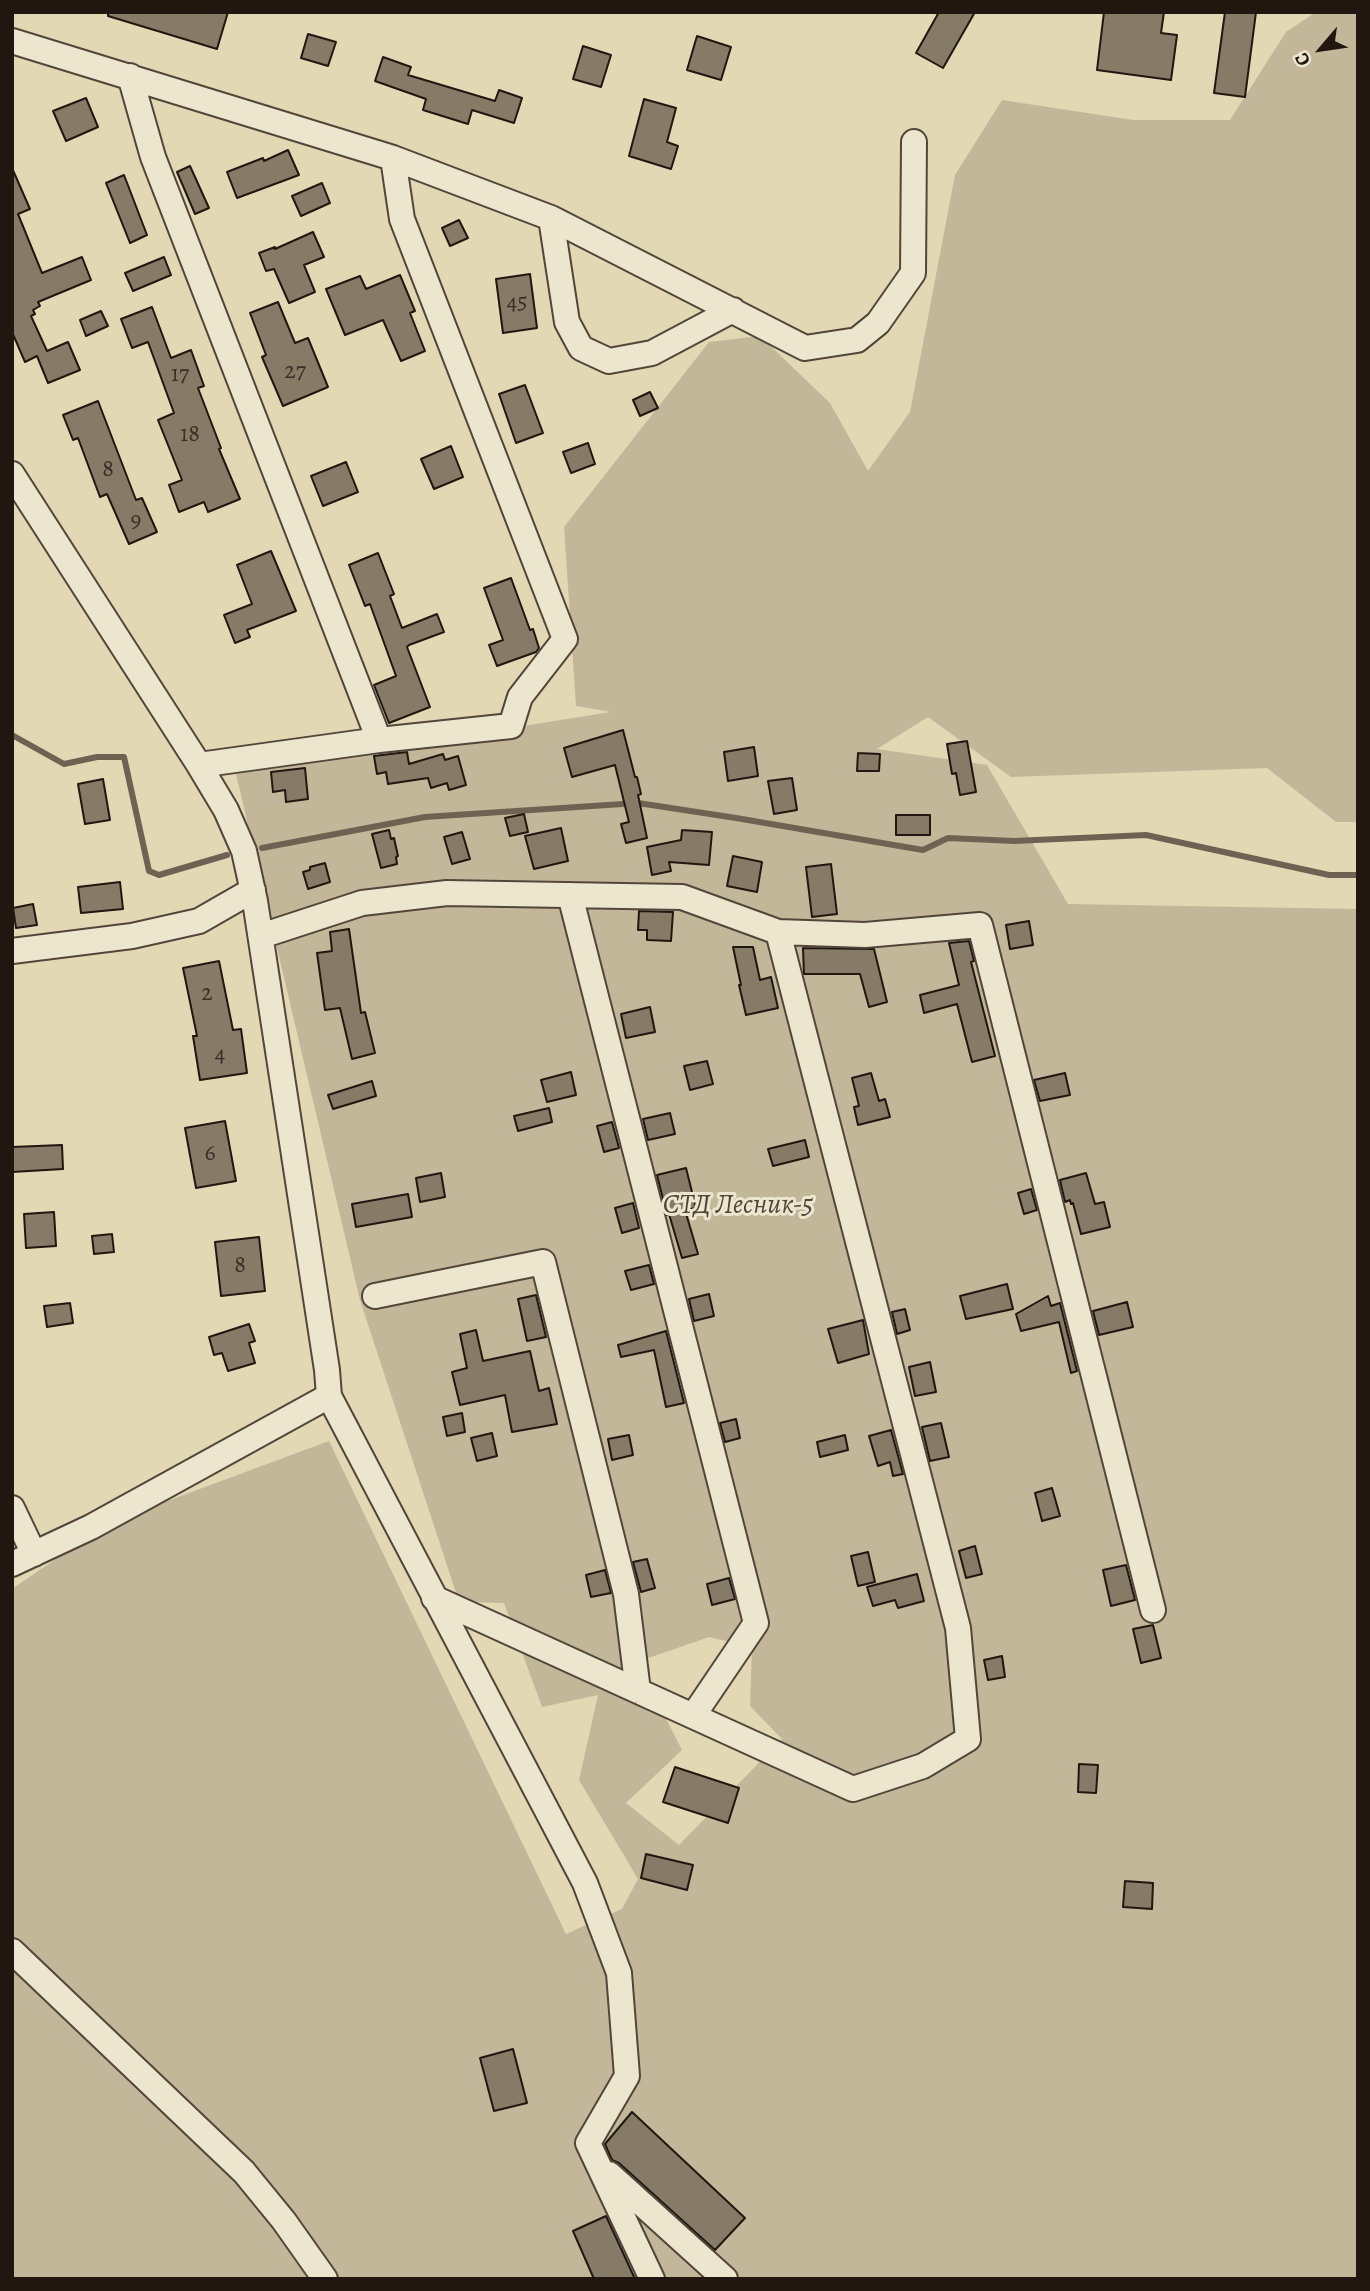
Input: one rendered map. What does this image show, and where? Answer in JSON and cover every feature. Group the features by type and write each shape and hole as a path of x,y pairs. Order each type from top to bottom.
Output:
{"street":[{"path":"12,41 393,158 551,218 805,348 857,340 878,323 913,273 914,142"},
{"path":"130,76 153,157 379,740"},
{"path":"199,765 379,740 511,726 520,697 565,639 402,219 393,158"},
{"path":"551,218 567,322 581,348 609,361 652,353 733,310"},
{"path":"12,474 199,765 226,810 240,841 253,890 261,936 329,1396 585,1883 619,1973 627,2076 589,2143 652,2279"},
{"path":"12,951 132,936 199,921 253,890"},
{"path":"261,936 362,903 447,893 682,897 778,932 865,935 980,925 1153,1609"},
{"path":"570,895 756,1623 693,1716"},
{"path":"434,1598 853,1788 923,1766 968,1740 958,1628 778,932"},
{"path":"375,1296 543,1262 626,1594 638,1690"},
{"path":"12,1508 23,1559 171,1484 329,1396"},
{"path":"12,1951 244,2172 284,2221 325,2279"},
{"path":"599,2165 725,2279"}],"green space":[{"name":"СТД Лесник-5","path":"1316,12 1358,12 1358,822 1336,822 1267,768 1011,777 928,717 877,749 987,765 1068,904 1358,909 1358,2279 12,2279 12,1589 82,1541 170,1500 329,1441 566,1934 622,1909 638,1879 579,1780 598,1695 542,1707 504,1603 459,1602 360,1300 236,774 611,712 576,706 564,527 709,342 760,336 830,403 868,471 910,412 955,175 1002,100 1133,120 1230,120 1286,32","holes":["709,1637 752,1647 750,1706 782,1739 679,1845 626,1803 682,1750 637,1662"]}],"building":[{"path":"108,12 228,12 217,49 108,16"},
{"path":"939,12 975,12 943,68 916,53"},
{"path":"1104,12 1164,12 1161,33 1177,35 1171,80 1097,70"},
{"path":"1225,12 1256,12 1245,97 1214,93"},
{"path":"308,34 336,42 328,66 301,58"},
{"path":"697,36 731,47 721,80 687,70"},
{"path":"583,46 611,55 601,87 573,79"},
{"path":"383,57 411,67 408,75 495,101 499,90 522,98 514,123 472,110 468,124 423,110 426,99 375,81"},
{"path":"86,98 98,127 66,141 53,111"},
{"path":"644,99 676,108 667,142 678,146 671,169 629,156"},
{"path":"288,150 299,175 237,198 227,172 263,158 264,161"},
{"path":"190,166 209,208 195,214 177,172"},
{"path":"12,168 30,209 18,214 42,273 82,257 91,280 38,302 40,306 33,310 35,314 31,316 47,351 68,342 80,370 48,383 37,356 25,362 12,332"},
{"path":"124,175 147,235 130,243 106,183"},
{"path":"322,183 330,203 301,216 292,196"},
{"path":"459,220 468,238 450,246 442,228"},
{"path":"313,232 324,257 304,265 315,292 289,303 274,269 266,271 259,253"},
{"path":"164,257 171,275 133,291 125,273"},
{"path":"530,274 537,328 503,333 496,279"},
{"path":"400,275 415,311 410,313 425,351 401,361 383,320 345,335 326,289 360,276 366,289"},
{"path":"278,302 295,343 308,338 328,387 283,406 262,357 266,355 250,313"},
{"path":"152,307 171,358 191,350 204,386 198,388 240,499 208,512 204,502 179,512 169,485 182,480 158,420 174,413 148,342 132,348 121,319"},
{"path":"101,311 108,326 86,336 80,320"},
{"path":"525,385 543,433 516,443 499,394"},
{"path":"650,392 658,408 640,416 633,400"},
{"path":"98,401 136,500 142,498 157,532 129,544 107,494 100,497 78,438 73,440 63,415"},
{"path":"588,443 595,464 571,473 563,452"},
{"path":"451,446 463,477 434,489 421,459"},
{"path":"346,462 358,492 323,506 311,476"},
{"path":"271,551 296,611 247,630 250,637 235,643 224,615 252,604 237,565"},
{"path":"378,553 394,594 390,596 402,628 437,614 444,632 407,647 430,707 389,723 374,685 396,676 370,604 365,606 349,565"},
{"path":"511,578 539,648 536,652 497,666 489,645 503,640 484,588"},
{"path":"623,730 641,794 638,795 647,838 626,843 621,824 629,822 615,765 572,777 564,748"},
{"path":"967,741 976,792 960,795 956,773 952,774 947,744"},
{"path":"754,747 758,776 728,781 724,752"},
{"path":"407,752 409,764 443,754 445,760 458,756 466,785 449,790 447,783 431,788 428,778 388,784 386,772 377,774 374,756"},
{"path":"858,753 880,754 879,771 857,771"},
{"path":"305,768 308,799 286,802 285,790 273,792 271,772"},
{"path":"792,778 797,810 774,814 768,781"},
{"path":"103,779 110,820 85,824 78,784"},
{"path":"524,814 528,832 510,836 505,818"},
{"path":"896,815 930,815 930,835 896,835"},
{"path":"561,828 568,861 534,869 525,836"},
{"path":"389,830 391,839 394,838 397,864 381,868 372,834"},
{"path":"682,830 712,832 709,865 669,862 671,871 652,875 647,847 681,840"},
{"path":"462,832 470,859 452,864 444,837"},
{"path":"733,856 762,862 757,892 727,886"},
{"path":"325,863 330,882 308,889 303,872"},
{"path":"831,864 837,914 812,917 806,867"},
{"path":"120,882 123,909 81,913 78,887"},
{"path":"33,904 37,925 16,928 13,908"},
{"path":"639,911 673,912 671,941 647,940 647,930 638,930"},
{"path":"1029,921 1033,945 1010,949 1006,925"},
{"path":"349,929 361,1013 365,1012 375,1053 352,1059 340,1008 325,1010 317,953 332,951 330,932"},
{"path":"969,941 974,961 971,962 995,1056 972,1062 957,1004 924,1013 920,995 959,985 949,943"},
{"path":"733,947 753,947 760,980 771,977 778,1008 746,1015"},
{"path":"803,948 874,949 887,1002 869,1007 860,974 804,974"},
{"path":"219,961 233,1030 241,1029 247,1073 200,1080 193,1036 197,1036 183,968"},
{"path":"650,1007 655,1032 626,1038 621,1014"},
{"path":"707,1061 713,1084 690,1090 684,1066"},
{"path":"571,1072 576,1095 547,1102 541,1080"},
{"path":"871,1073 879,1101 885,1099 890,1117 858,1125 854,1107 859,1106 852,1078"},
{"path":"1065,1073 1070,1095 1040,1101 1034,1080"},
{"path":"372,1081 376,1096 333,1109 328,1095"},
{"path":"549,1108 552,1122 518,1131 514,1116"},
{"path":"670,1113 675,1134 648,1140 643,1119"},
{"path":"225,1121 236,1181 196,1188 185,1128"},
{"path":"612,1122 619,1148 604,1152 597,1126"},
{"path":"805,1140 809,1157 773,1166 768,1149"},
{"path":"62,1145 63,1169 12,1172 12,1147"},
{"path":"686,1168 696,1208 685,1210 698,1254 682,1258 657,1175"},
{"path":"441,1173 445,1197 420,1202 416,1178"},
{"path":"1086,1173 1095,1204 1104,1202 1110,1227 1081,1234 1073,1203 1071,1204 1070,1200 1065,1202 1060,1180"},
{"path":"1031,1189 1037,1210 1024,1214 1018,1193"},
{"path":"408,1194 412,1217 356,1227 352,1204"},
{"path":"633,1203 639,1228 622,1233 615,1208"},
{"path":"54,1212 56,1246 26,1248 24,1214"},
{"path":"112,1234 114,1252 94,1254 92,1236"},
{"path":"259,1237 265,1291 221,1296 215,1242"},
{"path":"649,1265 654,1284 631,1290 625,1271"},
{"path":"1007,1284 1013,1309 966,1319 960,1296"},
{"path":"709,1294 714,1316 694,1321 689,1299"},
{"path":"536,1295 546,1337 527,1341 518,1299"},
{"path":"1048,1296 1051,1306 1060,1303 1077,1371 1071,1373 1059,1322 1021,1331 1016,1314"},
{"path":"1127,1302 1133,1327 1099,1335 1093,1311"},
{"path":"70,1303 73,1323 47,1327 44,1306"},
{"path":"905,1309 910,1330 897,1334 892,1312"},
{"path":"863,1320 869,1354 838,1363 828,1329"},
{"path":"249,1324 255,1341 249,1343 255,1363 228,1371 222,1353 214,1355 209,1337"},
{"path":"476,1330 483,1361 530,1351 539,1391 549,1388 557,1424 512,1432 505,1395 460,1405 452,1372 467,1368 460,1334"},
{"path":"666,1331 684,1403 666,1407 654,1350 621,1357 618,1345"},
{"path":"930,1362 936,1392 915,1396 909,1367"},
{"path":"462,1413 465,1432 447,1436 443,1417"},
{"path":"736,1419 740,1438 725,1442 720,1423"},
{"path":"941,1423 949,1457 930,1461 922,1427"},
{"path":"891,1430 903,1474 893,1476 890,1462 878,1466 869,1436"},
{"path":"492,1433 497,1456 477,1461 471,1438"},
{"path":"629,1435 633,1455 612,1460 608,1439"},
{"path":"845,1435 848,1450 820,1457 817,1442"},
{"path":"1052,1488 1060,1516 1042,1521 1035,1493"},
{"path":"975,1546 982,1574 966,1578 959,1551"},
{"path":"868,1552 875,1582 858,1586 851,1556"},
{"path":"647,1559 655,1588 641,1592 633,1562"},
{"path":"1126,1565 1135,1600 1111,1606 1103,1570"},
{"path":"605,1570 611,1593 591,1597 586,1575"},
{"path":"917,1574 924,1601 898,1608 895,1600 873,1606 867,1587"},
{"path":"729,1578 735,1599 712,1605 707,1584"},
{"path":"1153,1625 1161,1658 1141,1663 1133,1629"},
{"path":"1002,1656 1005,1677 988,1680 984,1660"},
{"path":"1079,1764 1098,1765 1096,1793 1078,1792"},
{"path":"675,1767 739,1788 728,1823 663,1802"},
{"path":"646,1854 693,1865 687,1890 641,1878"},
{"path":"1125,1881 1153,1883 1152,1909 1123,1907"},
{"path":"513,2049 527,2103 494,2111 480,2058"},
{"path":"632,2112 745,2218 715,2250 619,2163 612,2160 605,2144"},
{"path":"606,2216 635,2279 594,2279 573,2231"}],"waterway":[{"path":"12,735 64,764 97,757 124,757 149,871 159,875 227,855"},
{"path":"262,848 425,817 638,803 923,850 948,838 1014,841 1146,835 1329,875 1358,875"}]}
